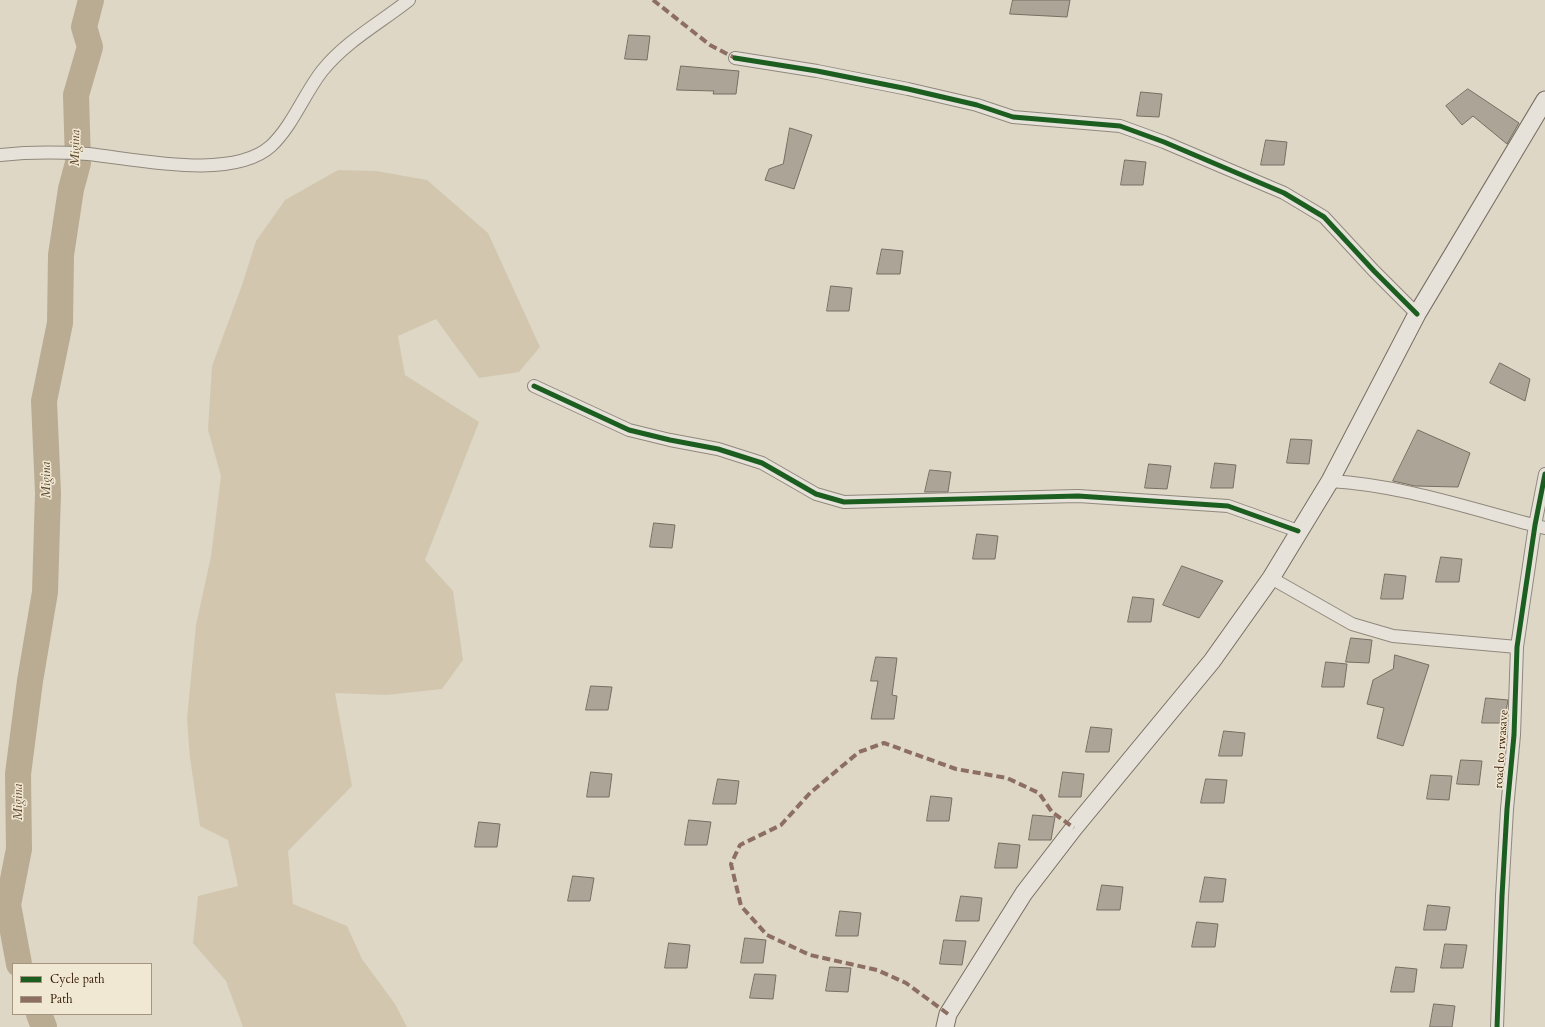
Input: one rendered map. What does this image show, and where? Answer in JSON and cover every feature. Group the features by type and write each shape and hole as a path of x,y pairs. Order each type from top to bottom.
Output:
{"main road":[{"path":"945,1027 948,1014 1024,894 1074,828 1212,661 1271,578 1298,531 1330,481 1417,314 1545,100"}],"street":[{"path":"0,155 66,153 87,154 201,166 249,160 271,146 294,116 322,71 352,40 409,0"},
{"path":"735,58 817,71 908,89 977,105 1013,116 1120,126 1164,142 1284,193 1324,217 1374,271 1417,314"},
{"path":"534,386 629,430 670,440 718,449 762,463 816,494 844,502 1078,496 1228,506 1298,531"},
{"name":"road to rwasave","path":"1498,1027 1502,903 1507,809 1514,735 1517,647 1540,526 1545,474"},
{"path":"1330,481 1369,486 1432,498 1540,526"},
{"path":"1271,578 1352,624 1386,634 1517,647"}],"shaded area":[{"path":"338,170 376,171 427,180 488,233 540,347 519,372 479,378 436,319 398,336 405,375 479,422 425,560 453,591 463,660 442,689 386,695 335,693 352,786 288,851 293,904 347,926 362,959 395,1004 407,1027 243,1027 226,981 193,943 198,896 238,886 228,840 200,826 190,758 187,719 196,625 211,556 221,476 208,430 212,366 242,285 256,241 285,200"}],"building":[{"path":"1013,0 1070,0 1067,17 1010,14"},
{"path":"629,35 650,36 647,60 625,59"},
{"path":"681,66 739,71 736,94 713,94 714,91 677,90"},
{"path":"1468,89 1519,123 1507,144 1473,116 1462,125 1446,106"},
{"path":"1141,92 1162,94 1159,117 1137,116"},
{"path":"790,128 812,135 794,189 765,180 769,169 783,164"},
{"path":"1266,140 1287,142 1284,165 1261,165"},
{"path":"1125,160 1146,162 1143,185 1121,185"},
{"path":"882,249 903,251 900,274 877,274"},
{"path":"831,286 852,288 849,311 827,311"},
{"path":"1500,363 1530,379 1525,401 1490,383"},
{"path":"1418,430 1470,453 1458,487 1415,486 1393,481"},
{"path":"1291,439 1312,440 1309,464 1287,463"},
{"path":"1215,463 1236,465 1233,488 1211,488"},
{"path":"1149,464 1171,466 1167,489 1145,488"},
{"path":"930,470 951,472 948,492 925,492"},
{"path":"654,523 675,525 672,548 650,547"},
{"path":"977,534 998,536 995,559 973,559"},
{"path":"1441,557 1462,559 1459,582 1436,582"},
{"path":"1182,566 1223,581 1199,618 1163,605"},
{"path":"1385,574 1406,576 1403,599 1381,599"},
{"path":"1133,597 1154,599 1151,622 1128,622"},
{"path":"1351,638 1372,640 1369,663 1346,662"},
{"path":"1395,655 1429,665 1403,746 1377,738 1384,708 1367,704 1373,680 1393,669"},
{"path":"876,657 897,658 892,695 897,696 894,719 871,719 878,681 871,681"},
{"path":"1326,662 1347,664 1344,687 1322,687"},
{"path":"591,686 612,687 608,710 586,710"},
{"path":"1486,698 1508,700 1504,723 1482,723"},
{"path":"1091,727 1112,729 1109,752 1086,752"},
{"path":"1224,731 1245,733 1242,756 1219,756"},
{"path":"1461,760 1482,761 1479,785 1457,784"},
{"path":"591,772 612,774 609,797 587,797"},
{"path":"1063,772 1084,774 1081,797 1059,797"},
{"path":"1431,775 1452,776 1449,800 1427,799"},
{"path":"718,779 739,781 736,804 713,804"},
{"path":"1206,779 1227,780 1224,803 1201,803"},
{"path":"931,796 952,798 949,821 927,821"},
{"path":"1033,815 1055,817 1051,840 1029,840"},
{"path":"689,820 711,822 707,845 685,845"},
{"path":"479,822 500,824 497,847 475,847"},
{"path":"999,843 1020,845 1017,868 995,868"},
{"path":"573,876 594,878 590,901 568,901"},
{"path":"1205,877 1226,879 1223,902 1200,902"},
{"path":"1102,885 1123,887 1120,910 1097,910"},
{"path":"961,896 982,898 979,921 956,921"},
{"path":"1428,905 1450,907 1446,930 1424,930"},
{"path":"840,911 861,913 858,936 836,936"},
{"path":"1197,922 1218,924 1215,947 1192,947"},
{"path":"745,938 766,940 763,963 741,963"},
{"path":"944,940 966,941 962,965 940,964"},
{"path":"669,943 690,945 687,968 665,968"},
{"path":"1445,944 1467,945 1463,968 1441,968"},
{"path":"830,967 851,968 848,992 826,991"},
{"path":"1396,967 1417,969 1414,992 1391,992"},
{"path":"755,974 776,975 773,999 750,998"},
{"path":"1434,1004 1455,1006 1452,1027 1430,1027"}],"waterway":[{"name":"Migina","path":"19,963 8,905 19,849 18,774 30,681 45,592 48,493 44,401 60,323 61,255 71,189 78,163 76,95 90,47 84,27 91,0"},
{"name":"Migina","path":"39,1015 44,1027"}],"marked path":[{"path":"653,0 710,45 735,58"},
{"path":"948,1014 906,983 877,970 810,955 767,935 741,906 731,864 740,845 781,825 810,793 859,752 884,743 956,769 1007,778 1039,793 1052,812 1074,828"}],"cycle path":[{"path":"735,58 817,71 908,89 977,105 1013,117 1120,126 1164,142 1284,193 1324,217 1374,271 1417,314"},
{"path":"534,386 629,430 670,440 718,449 762,463 816,494 844,502 1078,496 1228,506 1298,531"},
{"path":"1497,1027 1502,896 1507,809 1514,735 1517,647 1535,525 1545,474"}]}
